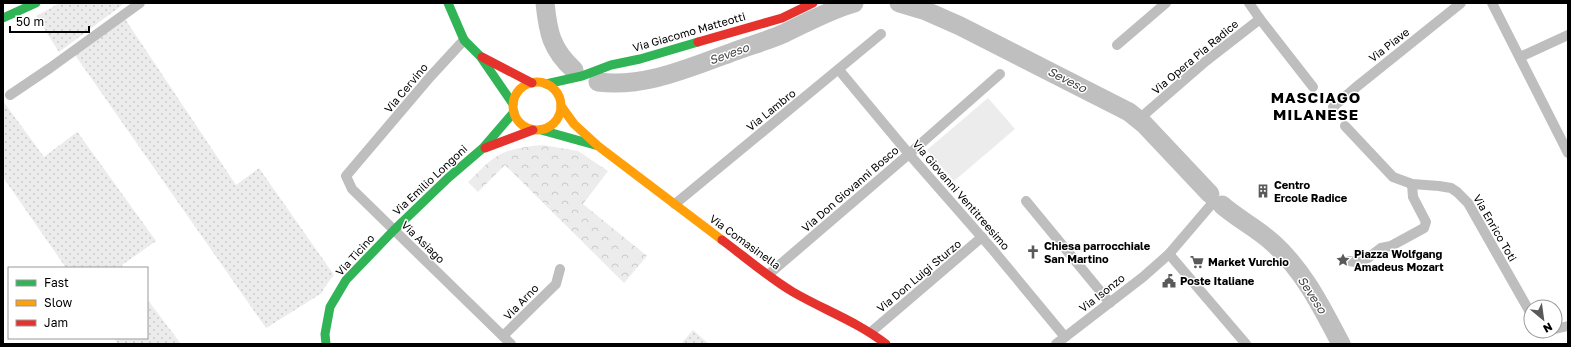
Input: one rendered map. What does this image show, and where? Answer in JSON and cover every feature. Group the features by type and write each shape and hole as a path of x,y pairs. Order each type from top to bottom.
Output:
{"street":[{"path":"3,18 36,3"},
{"path":"10,95 140,3"},
{"path":"448,3 464,40 480,56 514,108 518,120 524,126 537,130 547,128 557,120 568,91 554,90 546,84 539,82 532,83 526,85 517,93 514,108"},
{"name":"Via Giacomo Matteotti","path":"546,84 568,91 596,71 782,18 813,3"},
{"path":"1117,45 1166,3"},
{"path":"1249,3 1313,87"},
{"name":"Via Piave","path":"1333,107 1461,3"},
{"path":"1492,3 1568,153"},
{"name":"Via Opera Pia Radice","path":"1146,113 1206,61 1260,19"},
{"name":"Via Lambro","path":"675,204 881,34"},
{"path":"1520,57 1568,35"},
{"name":"Via Cervino","path":"367,152 430,77 464,40"},
{"path":"480,56 532,83"},
{"name":"Via Giovanni Ventitreesimo","path":"838,70 982,237 1065,337"},
{"name":"Via Don Giovanni Bosco","path":"770,274 1000,74"},
{"name":"Via Comasinella","path":"568,91 574,124 598,146 735,250 792,291 824,309 871,332 886,344"},
{"name":"Via Emilio Longoni","path":"394,230 448,178 483,148 514,108"},
{"name":"Via Enrico Toti","path":"1345,126 1389,174 1412,184 1451,188 1463,197 1468,203 1523,300"},
{"name":"Via Emilio Longoni","path":"483,148 537,130"},
{"name":"Via Comasinella","path":"537,130 598,146"},
{"name":"Via Asiago","path":"367,152 346,176 352,189 511,344"},
{"path":"1349,261 1362,261 1381,248 1391,246 1424,228 1426,222 1413,197 1412,184"},
{"path":"1026,202 1110,303"},
{"name":"Via Isonzo","path":"1056,344 1110,303 1168,254 1210,206"},
{"name":"Via Ticino","path":"326,344 325,334 330,307 346,280 394,230"},
{"name":"Via Don Luigi Sturzo","path":"871,332 982,237"},
{"path":"1168,254 1246,344"},
{"name":"Via Arno","path":"503,336 556,284 560,269"}],"green space":[{"path":"60,3 125,3 59,52 36,16"},
{"path":"125,19 236,185 259,168 334,275 322,293 266,328 75,55"},
{"path":"988,98 1015,129 954,181 927,150"},
{"path":"3,101 44,157 77,132 76,130 156,241 122,265 123,267 65,267 3,177"},
{"path":"543,145 578,151 608,171 583,204 647,256 624,283 505,165 478,192 468,182 487,163 501,154 511,150"},
{"path":"148,300 181,344 118,344 115,339 148,339"},
{"path":"693,330 709,344 681,344"}],"waterway":[{"name":"Seveso","path":"545,3 549,31 552,40 560,55 574,70"},
{"name":"Seveso","path":"598,82 632,82 666,75 778,36 827,13 854,3"},
{"name":"Seveso","path":"899,3 926,11 960,26 1129,112 1144,124 1210,194"},
{"name":"Seveso","path":"1222,205 1267,238 1284,254 1312,290 1341,344"}],"traffic: fast":[{"path":"3,18 36,3"},
{"path":"448,3 464,40 480,56 513,104"},
{"path":"546,84 582,76 611,65 640,59 698,42"},
{"path":"326,344 325,334 330,307 346,280 394,230 448,178 483,148 514,112"},
{"path":"541,130 595,145"}],"traffic: slow":[{"path":"537,82 546,84 554,89 559,97 561,106 559,115 554,123 546,128 537,130 528,128 520,123 515,115 513,106 515,97 520,89 528,84 537,82"},
{"path":"561,106 574,124 598,146 722,240"}],"traffic: jam":[{"path":"698,42 782,18 813,3"},
{"path":"482,57 532,83"},
{"path":"485,148 533,130"},
{"path":"722,240 793,292 841,316 886,344"}],"place":[{"name":"Centro Ercole Radice","path":"1263,191"},
{"name":"Chiesa parrocchiale San Martino","path":"1033,252"},
{"name":"Piazza Wolfgang Amadeus Mozart","path":"1343,260"},
{"name":"Market Vurchio","path":"1197,262"},
{"name":"Poste Italiane","path":"1169,281"}],"district":[{"name":"MASCIAGO MILANESE","path":"1316,106"}]}
